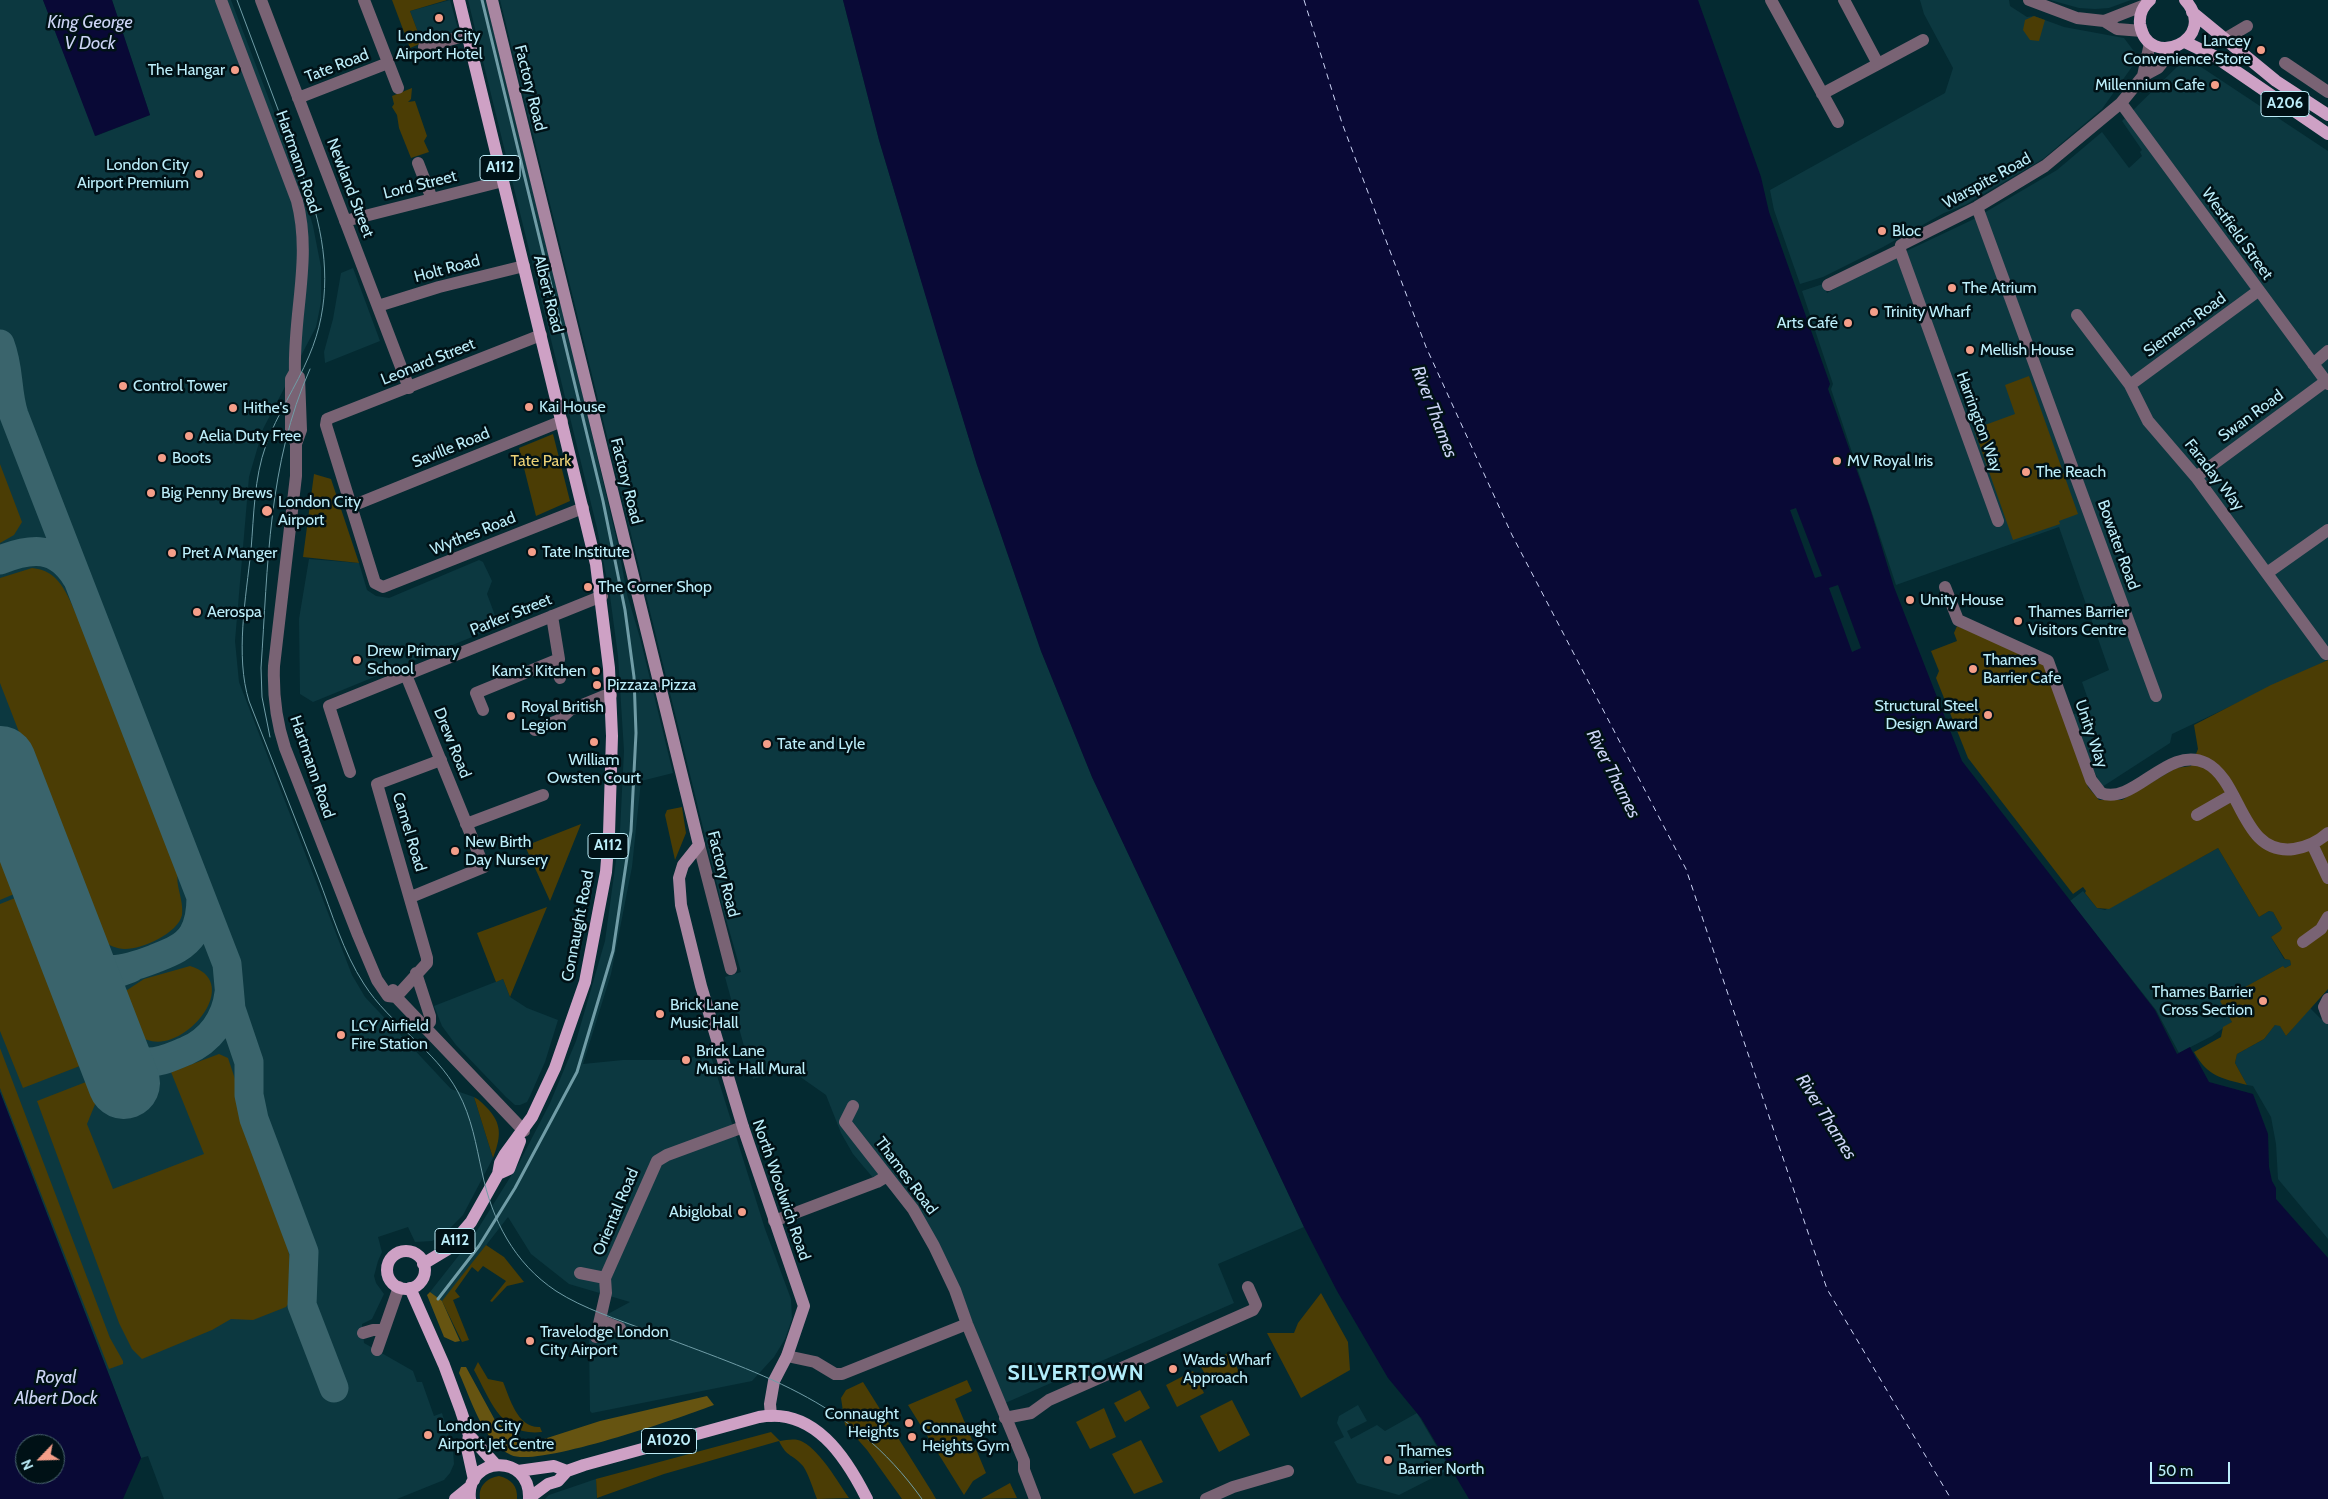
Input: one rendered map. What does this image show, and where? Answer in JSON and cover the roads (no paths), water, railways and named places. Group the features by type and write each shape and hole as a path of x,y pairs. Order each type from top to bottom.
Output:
{"main road":[{"name":"Albert Road","path":"459,0 583,508 602,596"},
{"path":"2147,2 2141,13 2142,31 2150,42 2161,47 2180,45 2190,38 2194,27 2192,12 2185,0"},
{"name":"A206","path":"2192,12 2276,81 2328,115"},
{"name":"A206","path":"2180,45 2214,56 2328,134"},
{"name":"Connaught Road","path":"424,1264 448,1249 460,1237 471,1222 498,1174 500,1163 524,1131 555,1068 575,1017 585,982 599,916 606,872 609,834 610,695 602,596"},
{"name":"A112","path":"405,1288 421,1281 425,1270 424,1264 414,1253 399,1252 388,1262 388,1277 405,1288 454,1389 469,1435 468,1448 472,1483"},
{"name":"A1020","path":"529,1499 548,1484 558,1481 567,1471 680,1438 771,1416 783,1416 807,1424 828,1439 867,1499"},
{"name":"A112","path":"469,1435 496,1465"},
{"path":"455,1499 472,1483 482,1470 496,1465"},
{"name":"A1020","path":"496,1465 518,1471 554,1466 567,1471"},
{"name":"A1020","path":"518,1471 528,1488 529,1499"},
{"path":"470,1499 472,1483"}],"street":[{"name":"Hartmann Road","path":"221,0 300,216 304,257 296,318 295,372 291,379 291,430 296,444 294,494 274,666 276,708 285,748 358,935 382,989 388,996 396,997 524,1131"},
{"name":"Newland Street","path":"261,0 409,388"},
{"path":"364,0 398,88"},
{"name":"Factory Road","path":"492,0 731,969"},
{"path":"1770,0 1838,122"},
{"path":"1844,0 1878,64"},
{"path":"2029,0 2077,18 2104,20 2147,2"},
{"path":"2104,20 2117,29 2142,31"},
{"path":"2226,39 2247,26"},
{"path":"424,47 467,35"},
{"path":"1822,94 1923,40"},
{"name":"Warspite Road","path":"2143,76 2150,42"},
{"name":"Warspite Road","path":"1828,285 1900,250 1901,245 1977,207 2045,166 2121,103 2143,76 2158,68 2180,45"},
{"path":"2285,63 2328,92"},
{"name":"Tate Road","path":"298,98 388,64"},
{"name":"Westfield Street","path":"2121,103 2327,383"},
{"path":"418,163 432,199"},
{"name":"Lord Street","path":"345,221 503,182"},
{"name":"Bowater Road","path":"1977,207 2156,696"},
{"name":"Harrington Way","path":"1900,250 1998,521"},
{"name":"Holt Road","path":"378,306 524,266"},
{"name":"Siemens Road","path":"2130,386 2258,291"},
{"name":"Faraday Way","path":"2077,315 2130,386 2148,421 2196,477 2326,654"},
{"name":"Leonard Street","path":"352,506 326,426 327,419 541,335"},
{"path":"2312,364 2328,351"},
{"name":"Swan Road","path":"2196,477 2327,383"},
{"name":"Saville Road","path":"352,506 562,422"},
{"name":"Wythes Road","path":"352,506 376,583 383,587 583,508"},
{"path":"2267,572 2328,530"},
{"name":"Unity Way","path":"1945,587 1958,620 2048,661 2090,780 2101,793 2115,796 2172,764 2194,760 2212,767 2232,795 2254,832 2268,844 2290,850 2315,843"},
{"name":"Parker Street","path":"350,772 329,706 602,596"},
{"path":"483,710 476,693 559,659 552,616"},
{"path":"554,662 560,678"},
{"name":"Drew Road","path":"406,675 484,867"},
{"path":"535,730 559,720 570,710 610,695"},
{"name":"Camel Road","path":"396,997 427,963 428,958 377,784 441,760"},
{"path":"466,824 543,795"},
{"path":"2197,815 2232,795"},
{"path":"2328,833 2315,843 2328,878"},
{"name":"North Woolwich Road","path":"699,845 683,865 678,891 701,986 743,1128 804,1306 788,1356 774,1381 770,1404 771,1416"},
{"name":"Camel Road","path":"411,897 484,867"},
{"path":"2303,942 2321,929 2328,917"},
{"path":"416,973 430,1016 430,1022 426,1028"},
{"path":"407,985 421,992"},
{"name":"Thames Road","path":"853,1106 845,1122 913,1209 934,1246 955,1290 967,1324 1024,1461 1024,1470 1035,1499"},
{"name":"Oriental Road","path":"596,1337 606,1293 605,1278 657,1161 667,1155 743,1128"},
{"path":"774,1222 878,1182 887,1176"},
{"name":"Oriental Road","path":"580,1273 605,1278"},
{"path":"377,1350 383,1332 405,1288"},
{"path":"1005,1418 1031,1412 1049,1400 1253,1310 1256,1305 1248,1288"},
{"path":"600,1320 620,1328"},
{"path":"788,1356 815,1362 835,1374 842,1374 967,1324"},
{"path":"363,1333 383,1332"},
{"path":"1206,1499 1233,1487 1288,1471"}],"water":[{"name":"King George V Dock","path":"43,0 112,0 150,115 95,136"},
{"name":"River Thames","path":"843,0 1698,0 1761,177 1769,212 1830,384 1828,389 1869,505 1894,587 1962,761 2155,1010 2177,1054 2190,1047 2209,1082 2253,1094 2268,1134 2269,1167 2272,1181 2276,1188 2276,1199 2328,1258 2328,1499 1469,1499 1421,1418 1388,1378 1337,1291 1304,1227 1092,777 1041,651 977,465 879,140"},
{"name":"Royal Albert Dock","path":"0,1092 141,1458 123,1499 0,1499"}],"tram line":[{"path":"237,0 312,200 321,240 325,279 321,318 316,337 304,367 270,434 259,470 244,607 242,646 245,684 249,701 350,959 375,999 437,1063 458,1092 470,1122 486,1190 499,1223 517,1254 541,1280 556,1291 589,1308 727,1361 799,1393 832,1412 864,1436 894,1464 922,1499"},
{"path":"270,737 262,697 261,668 272,516 286,441 296,405 310,369"}],"railway":[{"path":"438,1299 479,1246 515,1188 577,1072 613,951 631,831 636,733 634,677 625,610 603,501 482,0"}],"place":[{"name":"London City Airport Hotel","path":"439,18"},
{"name":"Lancey Convenience Store","path":"2261,50"},
{"name":"The Hangar","path":"235,70"},
{"name":"Millennium Cafe","path":"2215,85"},
{"name":"London City Airport Premium","path":"199,174"},
{"name":"Bloc","path":"1882,231"},
{"name":"The Atrium","path":"1952,288"},
{"name":"Trinity Wharf","path":"1874,312"},
{"name":"Arts Café","path":"1848,323"},
{"name":"Mellish House","path":"1970,350"},
{"name":"Control Tower","path":"123,386"},
{"name":"Kai House","path":"529,407"},
{"name":"Hithe's","path":"233,408"},
{"name":"Aelia Duty Free","path":"189,436"},
{"name":"Boots","path":"162,458"},
{"name":"MV Royal Iris","path":"1837,461"},
{"name":"The Reach","path":"2026,472"},
{"name":"Big Penny Brews","path":"151,493"},
{"name":"London City Airport","path":"267,511"},
{"name":"Tate Institute","path":"532,552"},
{"name":"Pret A Manger","path":"172,553"},
{"name":"The Corner Shop","path":"588,587"},
{"name":"Unity House","path":"1910,600"},
{"name":"Aerospa","path":"197,612"},
{"name":"Thames Barrier Visitors Centre","path":"2018,621"},
{"name":"Drew Primary School","path":"357,660"},
{"name":"Thames Barrier Cafe","path":"1973,669"},
{"name":"Kam's Kitchen","path":"596,671"},
{"name":"Pizzaza Pizza","path":"597,685"},
{"name":"Structural Steel Design Award","path":"1988,715"},
{"name":"Royal British Legion","path":"511,716"},
{"name":"William Owsten Court","path":"594,742"},
{"name":"Tate and Lyle","path":"767,744"},
{"name":"New Birth Day Nursery","path":"455,851"},
{"name":"Thames Barrier Cross Section","path":"2263,1001"},
{"name":"Brick Lane Music Hall","path":"660,1014"},
{"name":"LCY Airfield Fire Station","path":"341,1035"},
{"name":"Brick Lane Music Hall Mural","path":"686,1060"},
{"name":"Abiglobal","path":"742,1212"},
{"name":"Travelodge London City Airport","path":"530,1341"},
{"name":"Wards Wharf Approach","path":"1173,1369"},
{"name":"Connaught Heights","path":"909,1423"},
{"name":"London City Airport Jet Centre","path":"428,1435"},
{"name":"Connaught Heights Gym","path":"912,1437"},
{"name":"Thames Barrier North","path":"1388,1460"}],"district":[{"name":"SILVERTOWN","path":"1076,1374"}],"park label":[{"name":"Tate Park","path":"541,461"}]}
